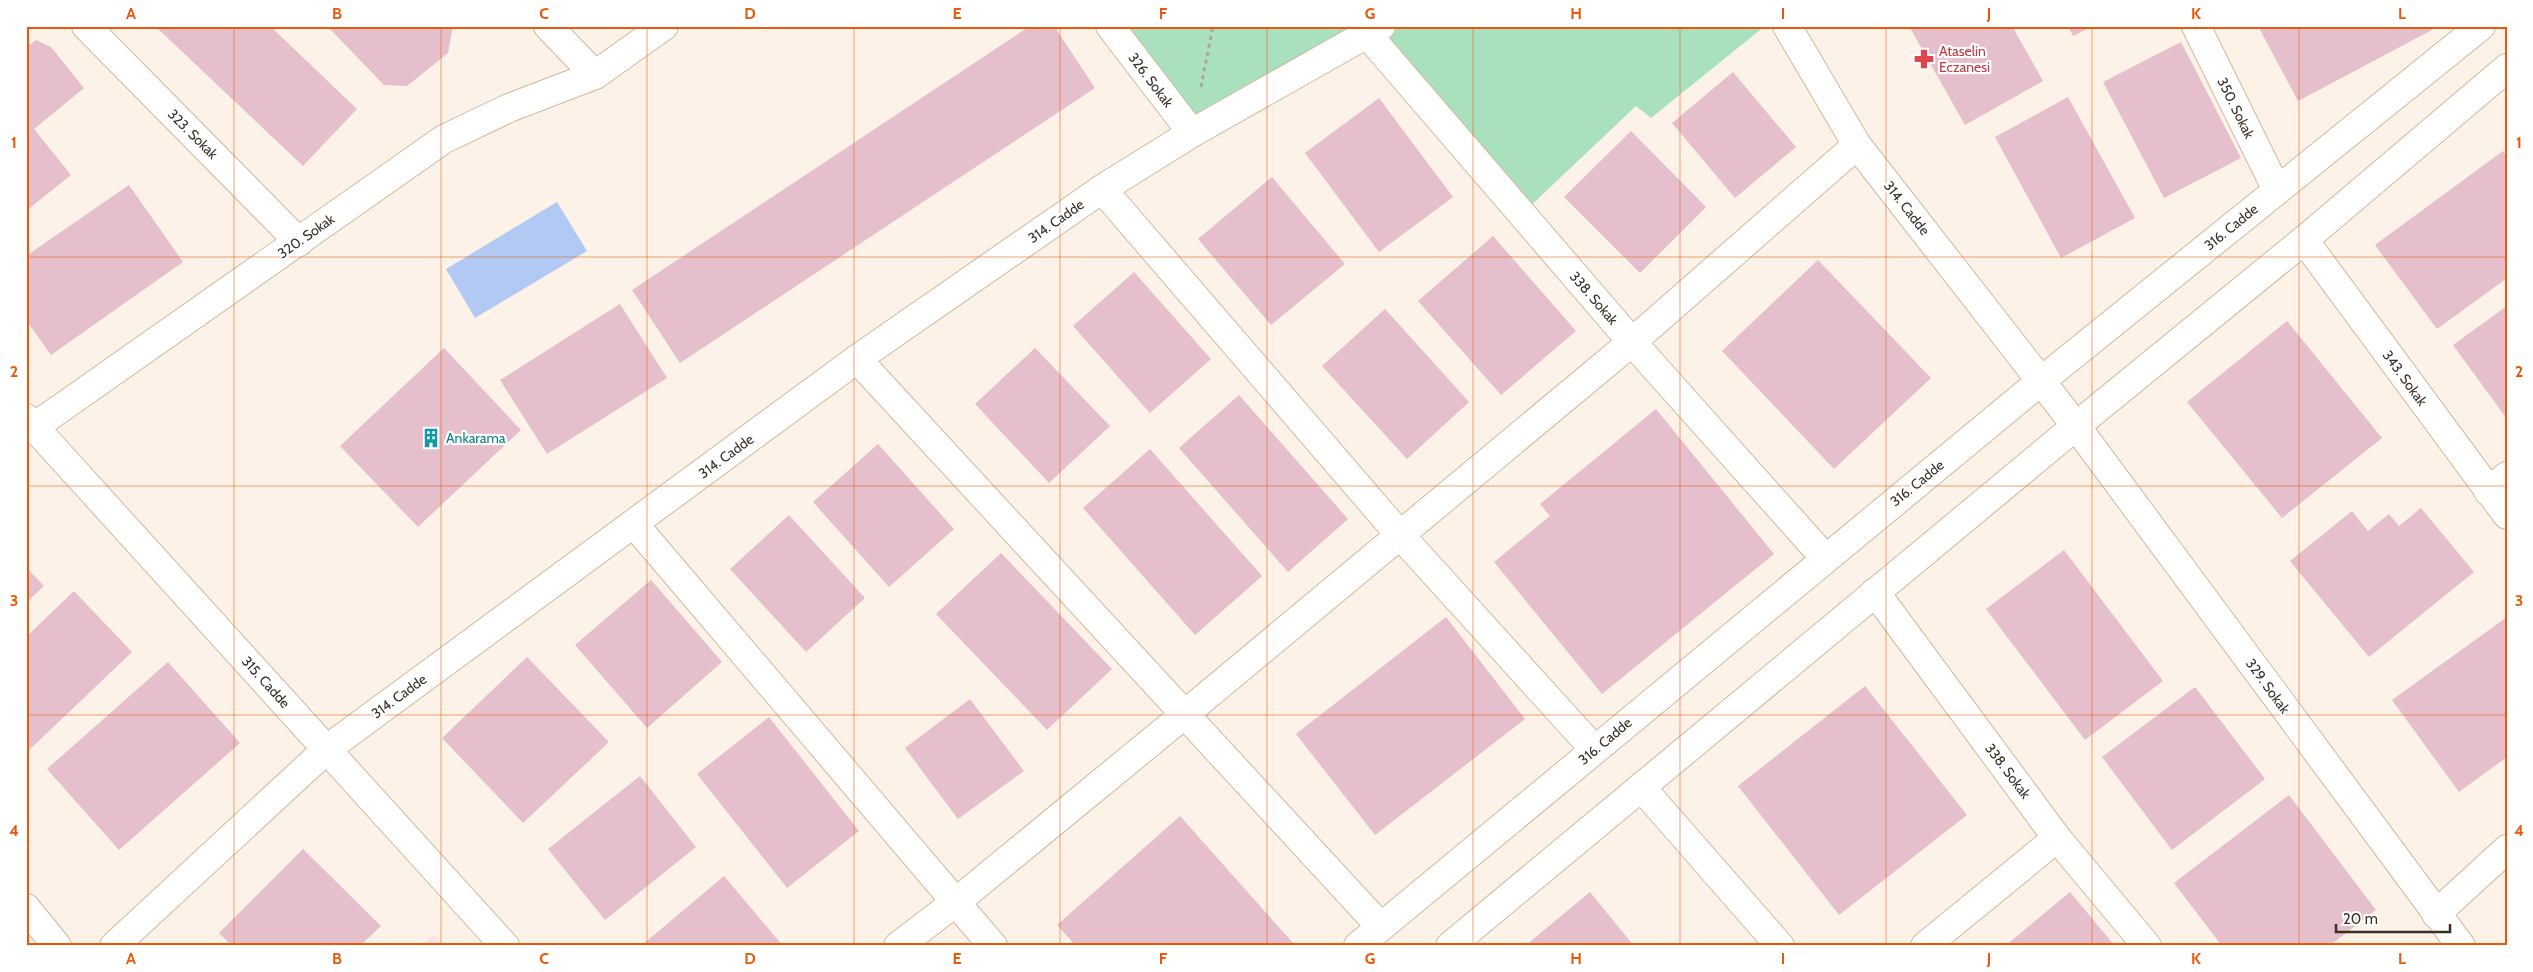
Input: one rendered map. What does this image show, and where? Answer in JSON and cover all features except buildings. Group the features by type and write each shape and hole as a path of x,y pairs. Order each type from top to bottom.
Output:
{"street":[{"name":"323. Sokak","path":"86,26 299,242"},
{"path":"548,26 595,75"},
{"name":"320. Sokak","path":"30,423 299,242 444,139 509,108 595,75 664,26"},
{"name":"326. Sokak","path":"1110,26 1192,133"},
{"name":"314. Cadde","path":"1787,26 1857,145 2076,426"},
{"name":"350. Sokak","path":"2196,26 2277,190"},
{"name":"316. Cadde","path":"1358,946 2041,381 2481,26"},
{"name":"314. Cadde","path":"114,946 327,749 857,359 1102,189 1192,133 1374,30"},
{"name":"338. Sokak","path":"1374,30 1632,342 1825,558"},
{"path":"1450,946 1875,592 2304,240 2507,68"},
{"path":"898,946 956,902 1185,714 1632,342 1857,145"},
{"path":"1102,189 1400,535 1594,749"},
{"name":"343. Sokak","path":"2304,240 2497,483 2507,515"},
{"path":"857,359 1381,927"},
{"name":"315. Cadde","path":"30,423 505,946"},
{"name":"329. Sokak","path":"2076,426 2461,946"},
{"path":"634,524 993,946"},
{"name":"338. Sokak","path":"1875,592 2057,838 2147,946"},
{"path":"1641,787 1780,946"},
{"path":"1924,946 2057,838"},
{"path":"2436,914 2507,849"},
{"path":"26,908 57,946"}],"path":[{"path":"1192,133 1213,26"}],"shaded area":[{"path":"434,934 445,946 422,946"}],"green space":[{"path":"1110,26 1765,26 1651,118 1636,106 1522,214 1367,34 1192,133"}],"water":[{"path":"557,202 587,251 475,318 446,269"}],"place":[{"name":"Ataselin Eczanesi","path":"1924,59"},
{"name":"Ankarama","path":"431,438"}]}
